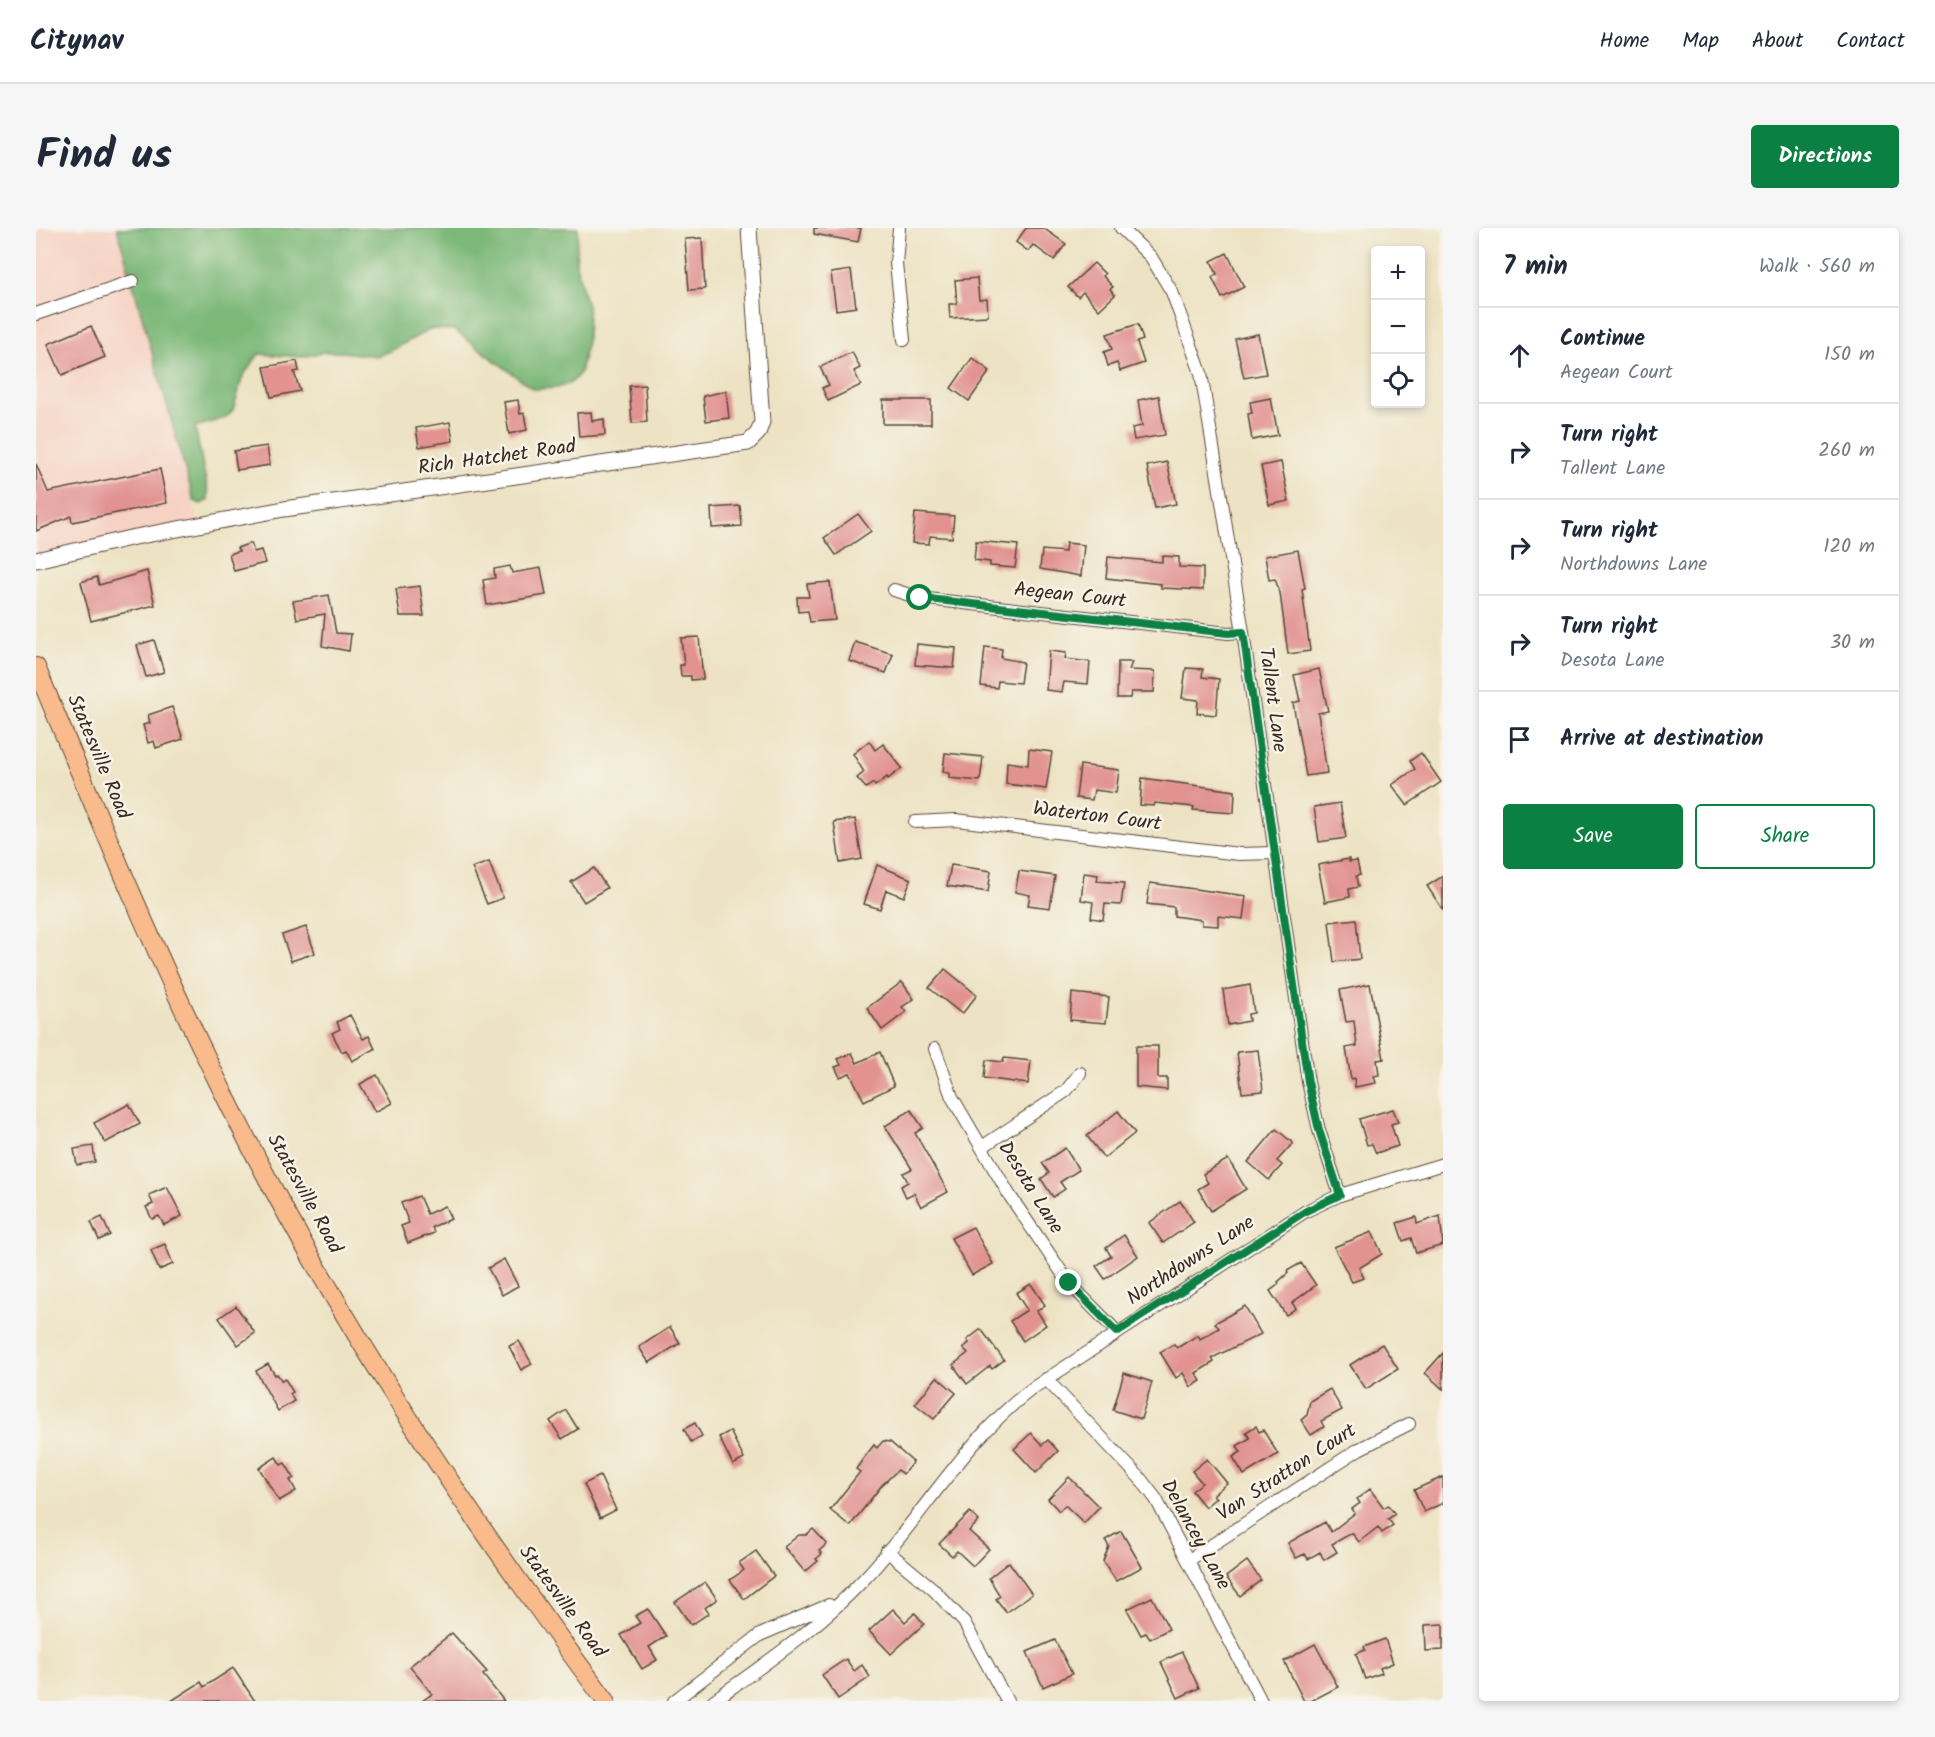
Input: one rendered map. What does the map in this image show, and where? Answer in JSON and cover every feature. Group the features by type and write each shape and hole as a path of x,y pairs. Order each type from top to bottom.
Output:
{"main road":[{"name":"Statesville Road","path":"36,668 114,854 188,1021 271,1184 352,1327 451,1485 546,1622 606,1701"}],"street":[{"name":"Rich Hatchet Road","path":"36,560 130,538 284,509 748,442 758,433 762,422 763,397 749,228"},
{"path":"899,228 896,263 904,340"},
{"name":"Tallent Lane","path":"1121,228 1151,257 1172,292 1201,373 1243,632 1308,1082 1319,1130 1340,1195"},
{"path":"36,314 133,281"},
{"name":"Aegean Court","path":"894,590 920,598 1228,633 1243,632"},
{"name":"Waterton Court","path":"915,822 956,820 1239,854 1275,853"},
{"name":"Desota Lane","path":"935,1049 945,1083 1054,1263 1069,1283 1117,1332"},
{"path":"982,1147 1066,1091 1080,1073"},
{"name":"Northdowns Lane","path":"713,1701 774,1657 844,1599 1002,1413 1046,1379 1306,1211 1340,1195 1443,1164"},
{"name":"Delancey Lane","path":"1046,1379 1139,1477 1156,1499 1261,1701"},
{"name":"Van Stratton Court","path":"1189,1560 1359,1449 1408,1424"},
{"path":"887,1551 958,1615 974,1637 1007,1701"},
{"name":"Northdowns Lane","path":"674,1701 760,1635 844,1599"}],"shaded area":[{"path":"36,228 117,228 199,525 36,561"}],"green space":[{"path":"117,228 578,228 576,264 588,310 587,341 580,373 572,382 557,388 533,389 454,330 430,329 391,351 377,356 342,352 324,352 301,357 259,354 243,376 233,410 225,418 195,427 208,491 208,500 201,504 194,501"}],"building":[{"path":"814,228 861,228 858,242 814,234"},
{"path":"1026,228 1043,228 1066,244 1054,260 1033,245 1028,251 1016,242"},
{"path":"702,238 705,289 689,290 685,239"},
{"path":"1227,253 1244,287 1222,298 1212,277 1217,274 1211,261"},
{"path":"1094,263 1105,274 1103,276 1113,287 1110,289 1115,295 1099,310 1083,292 1078,297 1068,287"},
{"path":"851,270 856,307 836,310 831,273"},
{"path":"977,278 979,300 987,299 988,316 950,318 949,304 957,304 955,280"},
{"path":"1138,324 1143,340 1137,342 1144,363 1120,371 1117,363 1108,366 1104,352 1112,349 1107,334"},
{"path":"91,326 105,357 62,375 48,344"},
{"path":"1258,334 1266,374 1244,378 1235,339"},
{"path":"852,352 860,368 854,371 861,385 828,401 822,388 829,385 820,367"},
{"path":"972,358 990,371 969,401 951,388"},
{"path":"297,361 299,371 294,372 300,391 271,397 264,367"},
{"path":"645,385 647,422 632,423 629,386"},
{"path":"726,391 729,418 706,421 703,396"},
{"path":"1159,396 1165,435 1134,440 1132,428 1142,426 1138,400"},
{"path":"1271,398 1278,435 1252,440 1248,414 1252,413 1250,402"},
{"path":"518,400 520,414 524,413 527,430 509,434 504,402"},
{"path":"883,400 931,400 931,424 883,424"},
{"path":"591,412 592,421 604,419 605,435 579,437 577,413"},
{"path":"450,422 453,441 419,447 416,428"},
{"path":"267,446 270,465 237,470 234,451"},
{"path":"1167,462 1176,504 1155,508 1147,466"},
{"path":"1281,462 1289,501 1269,505 1261,466"},
{"path":"36,464 48,492 160,469 167,503 72,522 71,516 36,531"},
{"path":"740,506 742,526 712,528 711,508"},
{"path":"915,513 954,516 952,538 930,536 929,544 912,543"},
{"path":"858,514 871,531 836,555 824,538"},
{"path":"976,541 1018,545 1015,568 990,566 990,562 974,560"},
{"path":"251,543 254,552 261,550 265,563 234,571 229,554"},
{"path":"1066,543 1084,545 1081,576 1040,569 1042,550 1065,552"},
{"path":"1298,550 1305,588 1302,589 1310,651 1288,654 1280,593 1275,579 1269,580 1265,556"},
{"path":"1162,556 1179,557 1179,567 1203,568 1203,590 1161,588 1161,584 1106,578 1108,557 1162,562"},
{"path":"510,566 512,573 541,568 546,595 487,605 483,580 495,578 494,569"},
{"path":"147,571 155,605 91,621 81,582 97,577 99,585"},
{"path":"830,582 835,620 810,622 808,611 798,612 797,597 809,597 807,584"},
{"path":"420,586 424,616 400,616 396,589"},
{"path":"329,595 336,633 351,634 349,651 322,646 325,614 297,619 293,601"},
{"path":"699,637 703,679 691,680 691,676 681,676 680,665 684,665 681,638"},
{"path":"154,640 164,672 146,677 137,645"},
{"path":"855,642 893,654 886,673 849,661"},
{"path":"917,644 956,648 954,668 915,665"},
{"path":"985,647 1002,649 1001,658 1023,662 1020,683 998,681 997,688 981,686"},
{"path":"1049,651 1066,653 1065,659 1090,662 1088,684 1064,682 1062,692 1046,690"},
{"path":"1118,662 1132,662 1129,670 1155,671 1154,692 1131,692 1130,698 1117,698"},
{"path":"1186,668 1203,669 1202,677 1219,679 1216,715 1197,713 1198,700 1182,698"},
{"path":"1319,669 1328,711 1318,713 1327,773 1306,776 1293,703 1300,701 1294,675"},
{"path":"172,707 183,739 156,748 154,741 148,743 143,725 150,723 148,715"},
{"path":"869,741 875,750 883,744 902,768 888,779 887,777 875,786 873,783 866,788 857,778 864,772 853,754"},
{"path":"1029,749 1052,752 1046,789 1006,784 1007,762 1028,765"},
{"path":"945,753 983,757 980,781 949,778 949,773 943,772"},
{"path":"1421,753 1441,782 1407,805 1392,785 1415,769 1410,761"},
{"path":"1080,765 1119,770 1116,793 1094,790 1092,800 1076,798"},
{"path":"1142,778 1235,791 1234,813 1193,810 1194,807 1155,803 1154,806 1140,805"},
{"path":"1340,803 1346,838 1319,842 1314,807"},
{"path":"855,819 862,859 840,863 834,822"},
{"path":"1349,859 1349,862 1357,861 1360,875 1356,876 1358,887 1349,889 1350,897 1325,902 1318,865"},
{"path":"489,862 503,898 487,904 472,868"},
{"path":"877,865 911,879 904,897 886,890 880,909 864,904"},
{"path":"951,865 991,871 988,892 947,886"},
{"path":"594,868 607,888 584,902 571,882"},
{"path":"1019,871 1055,876 1050,908 1028,905 1030,895 1015,892"},
{"path":"1084,873 1098,875 1097,881 1124,883 1121,905 1105,904 1103,920 1091,918 1093,902 1081,900"},
{"path":"1443,876 1443,910 1427,886"},
{"path":"1150,883 1246,896 1243,919 1218,916 1218,926 1202,925 1202,920 1174,916 1174,907 1147,904"},
{"path":"1356,919 1360,959 1334,962 1329,922"},
{"path":"306,927 315,953 291,961 282,935"},
{"path":"945,969 977,995 962,1014 929,988"},
{"path":"902,982 914,999 902,1007 906,1012 882,1030 867,1008"},
{"path":"1370,984 1384,1059 1377,1060 1379,1075 1374,1076 1376,1083 1355,1087 1354,1078 1351,1079 1346,1048 1357,1046 1354,1021 1346,1022 1340,990"},
{"path":"1250,985 1254,1013 1248,1014 1249,1021 1228,1025 1223,990"},
{"path":"1072,993 1109,997 1106,1023 1070,1020"},
{"path":"350,1015 363,1039 369,1036 375,1049 352,1061 346,1050 342,1052 332,1033 340,1029 337,1022"},
{"path":"1136,1046 1158,1046 1158,1078 1167,1078 1167,1090 1136,1087"},
{"path":"1258,1050 1263,1091 1242,1093 1237,1052"},
{"path":"880,1052 894,1086 864,1101 850,1073 840,1077 835,1067 841,1065 838,1059 852,1053 857,1063"},
{"path":"1004,1058 1031,1061 1028,1084 984,1078 986,1060 1003,1062"},
{"path":"377,1075 392,1103 375,1112 360,1084"},
{"path":"129,1104 140,1124 105,1143 94,1123"},
{"path":"1393,1109 1398,1122 1391,1124 1398,1146 1376,1153 1372,1144 1367,1145 1359,1119"},
{"path":"911,1110 923,1128 915,1133 948,1192 921,1207 914,1193 906,1197 901,1186 908,1182 903,1173 912,1169 885,1126"},
{"path":"1118,1111 1135,1133 1104,1158 1087,1136"},
{"path":"1276,1129 1293,1143 1277,1161 1282,1165 1269,1180 1248,1162"},
{"path":"93,1146 95,1162 77,1165 74,1149"},
{"path":"1065,1148 1079,1170 1060,1182 1065,1189 1053,1197 1041,1179 1049,1173 1042,1163"},
{"path":"1228,1159 1246,1189 1211,1211 1198,1189 1208,1183 1203,1174"},
{"path":"167,1187 182,1216 164,1225 159,1216 152,1219 146,1207 153,1204 149,1195"},
{"path":"419,1196 427,1214 445,1206 451,1219 432,1227 434,1233 408,1243 401,1226 409,1223 401,1203"},
{"path":"1180,1201 1194,1222 1163,1243 1149,1223"},
{"path":"1440,1216 1443,1245 1416,1253 1411,1238 1403,1241 1397,1223 1416,1217 1417,1224"},
{"path":"102,1217 110,1235 99,1240 91,1222"},
{"path":"973,1227 993,1264 972,1275 951,1238"},
{"path":"1372,1232 1382,1254 1359,1268 1364,1278 1352,1282 1334,1247"},
{"path":"1124,1235 1138,1256 1105,1279 1096,1266 1111,1256 1106,1248"},
{"path":"165,1244 173,1264 159,1270 151,1250"},
{"path":"504,1259 518,1286 502,1295 488,1268"},
{"path":"1301,1263 1316,1285 1292,1303 1296,1308 1286,1315 1270,1291 1279,1284 1278,1282 1288,1273 1287,1271"},
{"path":"1031,1284 1045,1305 1037,1311 1046,1325 1023,1341 1010,1321 1027,1310 1016,1293"},
{"path":"236,1306 255,1333 238,1345 219,1318"},
{"path":"1245,1306 1261,1334 1212,1358 1214,1362 1196,1373 1201,1381 1191,1387 1183,1373 1176,1378 1160,1352 1174,1344 1177,1348 1198,1335 1200,1339 1219,1328 1215,1323"},
{"path":"670,1327 680,1343 649,1363 639,1347"},
{"path":"981,1329 1004,1360 992,1369 990,1366 967,1384 953,1365 968,1353 963,1348 969,1343 967,1340"},
{"path":"519,1341 532,1364 521,1370 509,1346"},
{"path":"1382,1344 1398,1369 1366,1389 1350,1365"},
{"path":"1443,1353 1443,1389 1425,1373"},
{"path":"268,1364 275,1375 277,1374 282,1381 285,1379 293,1392 290,1394 294,1401 278,1411 256,1371"},
{"path":"1124,1373 1152,1382 1141,1419 1113,1410"},
{"path":"937,1377 956,1393 934,1419 915,1404"},
{"path":"1330,1389 1342,1410 1321,1421 1324,1427 1311,1435 1301,1420 1307,1415 1310,1401"},
{"path":"566,1410 578,1429 562,1439 550,1421"},
{"path":"695,1423 702,1436 691,1442 684,1429"},
{"path":"1256,1426 1259,1432 1263,1430 1278,1454 1244,1475 1233,1457 1241,1452 1237,1446 1250,1438 1246,1432"},
{"path":"730,1431 744,1459 733,1465 719,1437"},
{"path":"1031,1433 1042,1445 1048,1440 1058,1451 1036,1473 1014,1449"},
{"path":"883,1441 890,1442 913,1462 903,1474 898,1470 882,1485 850,1526 830,1510 860,1472 856,1469 863,1459 874,1445 877,1448"},
{"path":"276,1457 281,1465 285,1463 294,1478 290,1480 296,1491 279,1501 259,1468"},
{"path":"1207,1459 1227,1483 1213,1495 1216,1498 1205,1507 1192,1491 1202,1483 1192,1471"},
{"path":"600,1476 616,1510 600,1518 584,1484"},
{"path":"1069,1477 1099,1507 1084,1523 1065,1505 1059,1511 1048,1499"},
{"path":"1443,1477 1443,1503 1424,1512 1414,1490"},
{"path":"1370,1489 1384,1508 1388,1505 1395,1514 1388,1519 1393,1525 1382,1533 1378,1527 1359,1542 1352,1533 1332,1544 1337,1552 1324,1560 1320,1552 1308,1559 1305,1554 1296,1558 1288,1543 1325,1522 1331,1532 1355,1513 1352,1509 1360,1503 1357,1499"},
{"path":"970,1512 979,1521 969,1531 989,1549 973,1566 957,1551 952,1556 939,1544"},
{"path":"813,1529 827,1544 819,1551 822,1554 816,1559 818,1561 805,1572 784,1547 799,1535 806,1535"},
{"path":"1121,1531 1142,1567 1116,1581 1103,1561 1109,1546 1105,1540"},
{"path":"756,1551 774,1576 744,1599 730,1580 744,1570 739,1563"},
{"path":"1247,1561 1261,1580 1240,1596 1226,1577"},
{"path":"1009,1562 1032,1594 1006,1612 996,1599 1000,1596 989,1578"},
{"path":"705,1582 717,1599 705,1608 709,1613 691,1625 675,1602"},
{"path":"1152,1597 1169,1629 1150,1639 1146,1633 1141,1635 1127,1609"},
{"path":"648,1609 666,1636 649,1647 657,1660 642,1669 621,1635 640,1623 635,1616"},
{"path":"893,1609 905,1622 915,1613 924,1624 891,1654 869,1631"},
{"path":"1443,1624 1443,1650 1426,1651 1425,1625"},
{"path":"452,1633 487,1672 483,1675 504,1701 422,1701 432,1694 410,1666"},
{"path":"1385,1639 1393,1663 1380,1668 1382,1673 1365,1679 1356,1654 1365,1650 1364,1647"},
{"path":"1055,1640 1072,1674 1043,1687 1027,1652"},
{"path":"1315,1644 1338,1687 1311,1701 1304,1701 1284,1661"},
{"path":"1182,1652 1199,1688 1178,1698 1161,1662"},
{"path":"846,1659 854,1671 862,1665 870,1677 838,1699 822,1675"},
{"path":"233,1668 255,1701 171,1701 201,1682 204,1687"}],"route":[{"path":"920,598 1228,633 1243,632 1254,722 1308,1082 1319,1130 1340,1195 1306,1211 1117,1332 1069,1283"}]}
